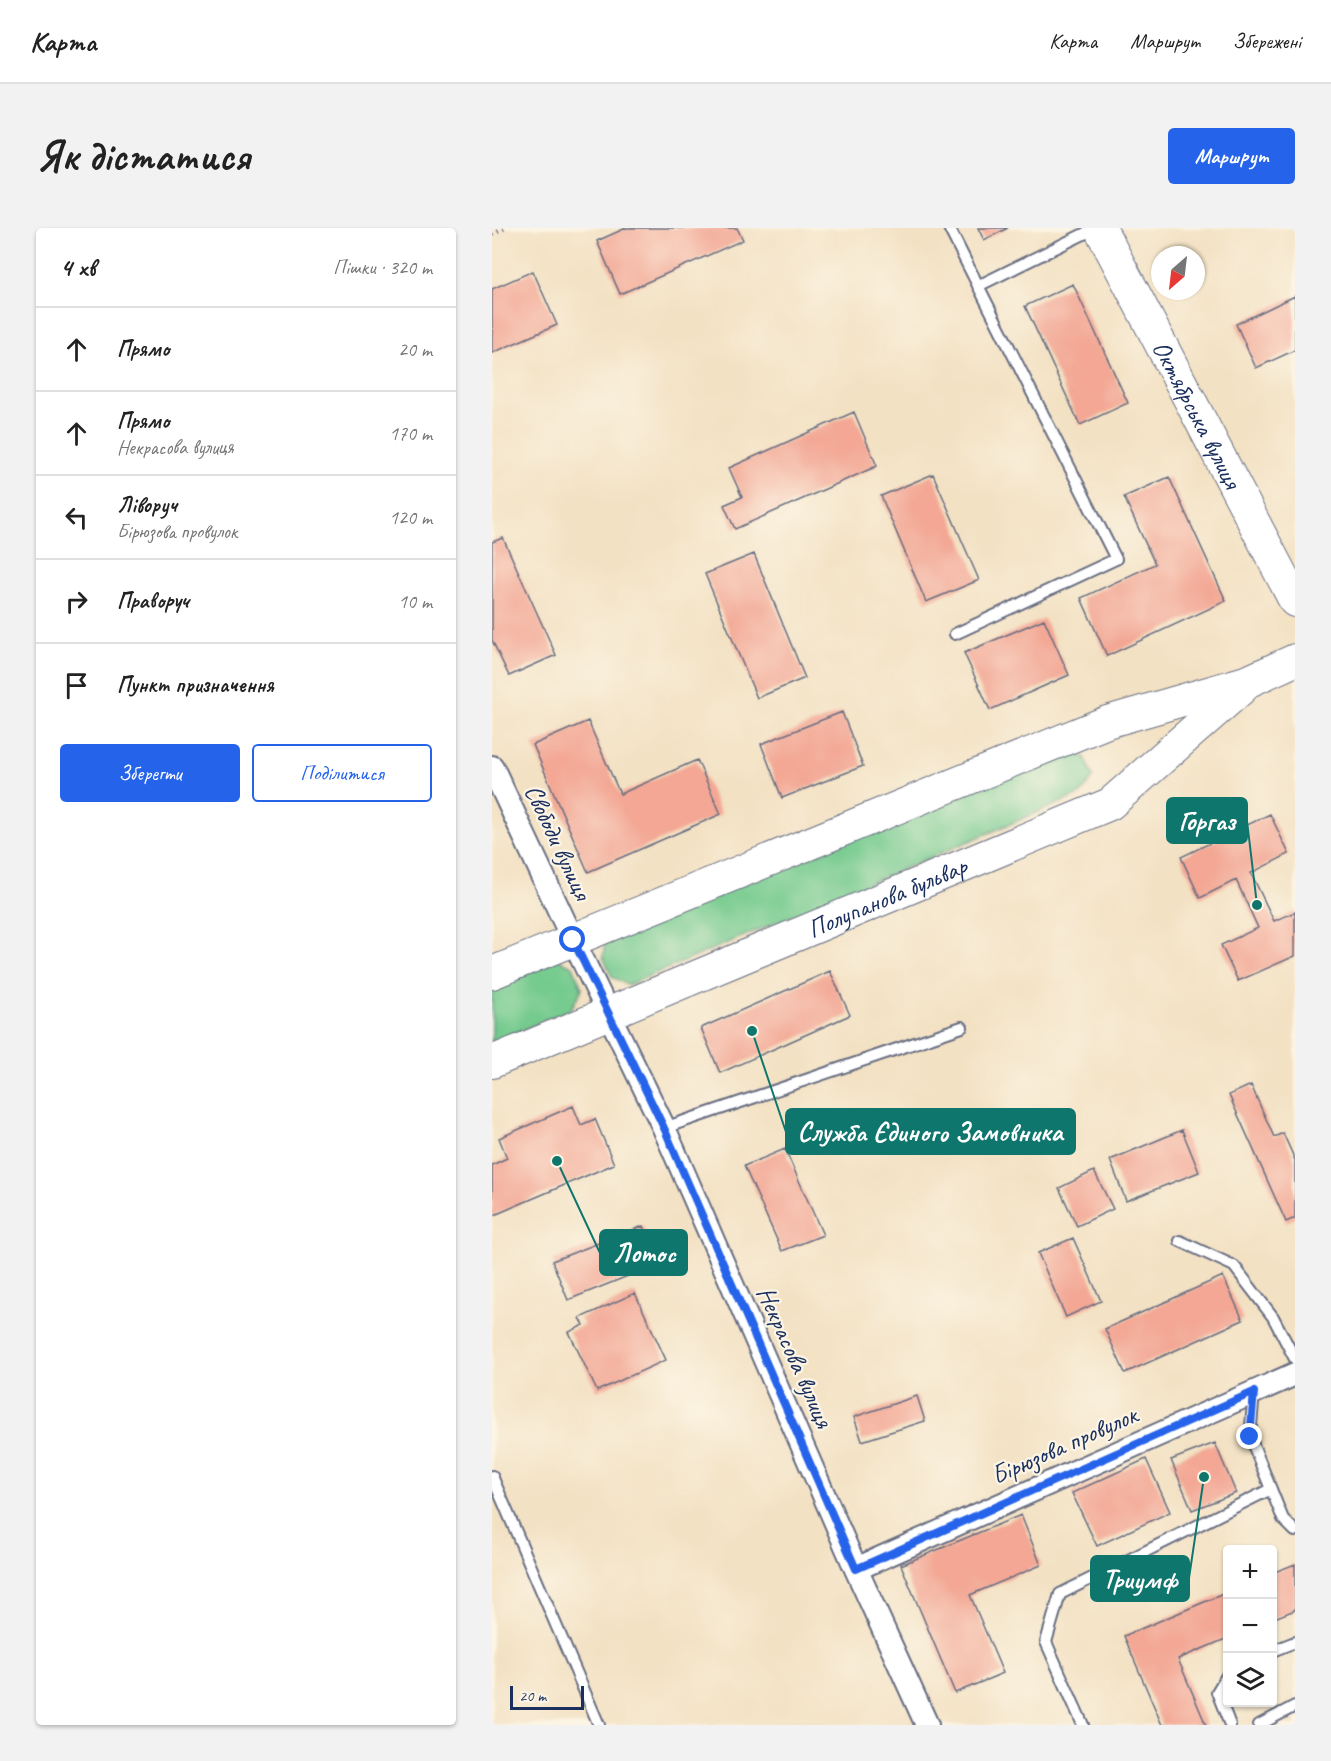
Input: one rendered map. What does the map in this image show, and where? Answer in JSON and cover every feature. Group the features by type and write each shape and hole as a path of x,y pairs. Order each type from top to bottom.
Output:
{"street":[{"name":"Октябрська вулиця","path":"1098,228 1295,601"},
{"name":"Полупанова бульвар","path":"492,973 1107,722 1249,681 1295,660"},
{"name":"Полупанова бульвар","path":"492,1062 1110,804 1249,681"},
{"name":"Свободи вулиця","path":"492,767 609,1012"},
{"name":"Некрасова вулиця","path":"609,1012 664,1128 856,1569 927,1725"},
{"name":"Бірюзова провулок","path":"856,1569 1295,1374"}],"lane":[{"path":"949,228 1116,559 955,634"},
{"path":"978,286 1098,228"},
{"path":"664,1128 962,1027"},
{"path":"1179,1241 1234,1266 1272,1317 1295,1359"},
{"path":"1254,1392 1250,1437 1283,1519 1295,1531"},
{"path":"492,1476 599,1725"},
{"path":"1083,1725 1046,1642 1060,1594 1271,1489"},
{"path":"1277,1649 1295,1642"},
{"path":"1223,1681 1217,1692 1230,1725"},
{"path":"1259,1725 1295,1706"}],"path":[{"path":"492,234 506,228"}],"green space":[{"path":"1067,751 1085,757 1093,777 1081,794 628,985 612,977 603,957 605,941"},
{"path":"557,959 573,966 582,989 571,1009 492,1043 492,986"}],"building":[{"path":"626,228 737,228 743,240 620,294 597,241"},
{"path":"978,228 1008,228 984,240"},
{"path":"533,271 557,325 492,353 492,289"},
{"path":"1073,284 1128,403 1080,425 1025,306"},
{"path":"1295,296 1295,350 1256,368 1236,324"},
{"path":"854,412 877,466 735,529 724,505 742,497 729,468"},
{"path":"933,474 979,580 926,602 881,496"},
{"path":"1169,477 1226,601 1107,656 1081,598 1155,564 1124,497"},
{"path":"503,538 556,655 509,676 492,640 492,542"},
{"path":"754,554 805,678 757,698 705,574"},
{"path":"1044,619 1069,675 990,710 964,653"},
{"path":"842,712 863,766 782,798 761,744"},
{"path":"588,721 620,794 697,760 721,814 588,872 533,745"},
{"path":"1270,814 1289,854 1251,873 1274,921 1295,912 1295,956 1238,981 1221,945 1258,928 1236,880 1200,898 1181,857"},
{"path":"830,971 850,1015 720,1073 701,1028"},
{"path":"1251,1085 1274,1137 1283,1133 1295,1160 1295,1218 1286,1222 1229,1095"},
{"path":"573,1106 581,1125 595,1119 614,1164 492,1216 492,1165 507,1158 499,1138"},
{"path":"1182,1130 1199,1172 1126,1201 1110,1160"},
{"path":"785,1149 823,1235 782,1251 744,1166"},
{"path":"1094,1171 1113,1209 1077,1226 1059,1188"},
{"path":"643,1226 658,1264 568,1300 552,1261"},
{"path":"1073,1238 1101,1301 1066,1317 1038,1253"},
{"path":"1223,1276 1243,1320 1125,1373 1105,1329"},
{"path":"635,1293 666,1360 597,1391 569,1332 584,1325 580,1318"},
{"path":"917,1396 925,1421 862,1441 854,1417"},
{"path":"1215,1443 1236,1493 1192,1510 1171,1460"},
{"path":"1146,1459 1170,1512 1097,1546 1072,1493"},
{"path":"1021,1515 1041,1565 970,1595 1003,1673 955,1693 901,1565"},
{"path":"1295,1564 1295,1610 1277,1617 1277,1599 1277,1571"},
{"path":"1223,1594 1223,1640 1178,1659 1206,1725 1162,1725 1124,1636"}],"place":[{"name":"Горгаз","path":"1257,905"},
{"name":"Служба Єдиного Замовника","path":"752,1031"},
{"name":"Лотос","path":"557,1161"},
{"name":"Триумф","path":"1204,1477"}],"route":[{"path":"573,940 664,1128 856,1569 1254,1392 1250,1437"}]}
